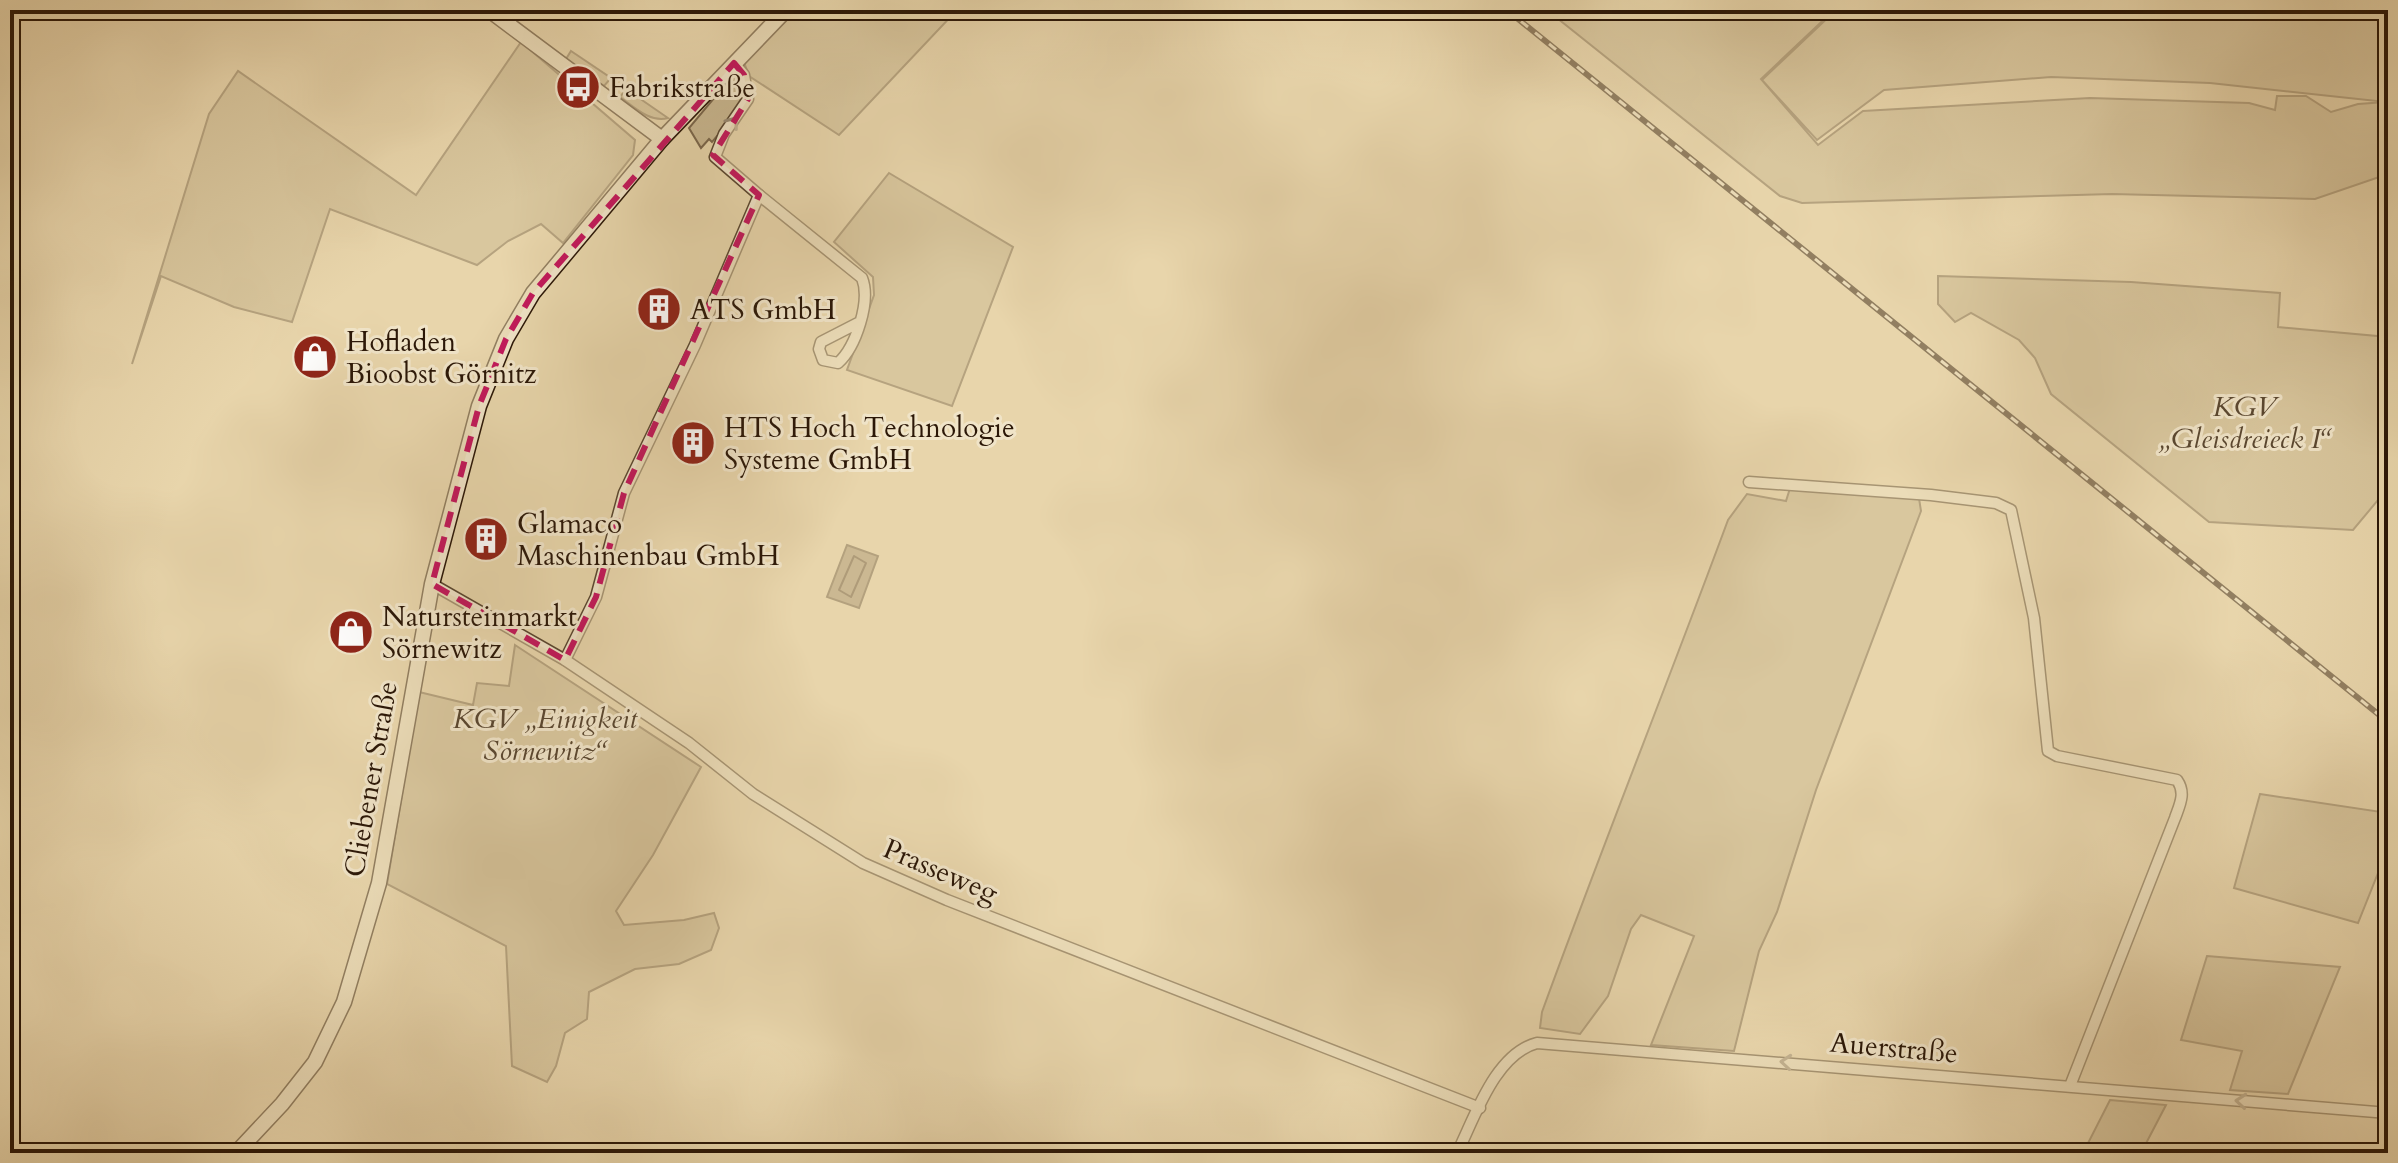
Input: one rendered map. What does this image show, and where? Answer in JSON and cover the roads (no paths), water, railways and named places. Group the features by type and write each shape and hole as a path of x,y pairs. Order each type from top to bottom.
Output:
{"street":[{"path":"489,10 662,139"},
{"path":"508,24 518,10"},
{"name":"Cliebener Straße","path":"236,1153 282,1104 315,1062 344,1002 379,883 432,584 479,406 506,339 533,293 662,139 734,63 776,13"},
{"path":"734,63 747,85 748,99 724,134 715,157 856,270 866,293 858,323"},
{"path":"565,660 596,597 624,493 695,345 759,195"},
{"path":"1749,482 1931,495 1996,503 2011,510 2034,618 2048,751 2057,756 2177,780 2182,786 2183,794 2175,818 2070,1086"},
{"name":"Prasseweg","path":"432,584 565,660 689,743 753,794 863,863 960,906 1480,1108"},
{"name":"Auerstraße","path":"1457,1153 1506,1062 1520,1048 1537,1043 1580,1044 2388,1113"}],"water":[{"path":"847,545 878,556 859,608 827,597"}],"railway":[{"path":"1507,10 2388,722"}],"place":[{"name":"Fabrikstraße","path":"578,87"},
{"name":"ATS GmbH","path":"659,309"},
{"name":"Hofladen Bioobst Görnitz","path":"315,357"},
{"name":"HTS Hoch Technologie Systeme GmbH","path":"693,443"},
{"name":"Glamaco Maschinenbau GmbH","path":"486,539"},
{"name":"Natursteinmarkt Sörnewitz","path":"351,632"}],"park label":[{"name":"KGV „Gleisdreieck I“","path":"2245,422"},
{"name":"KGV „Einigkeit Sörnewitz“","path":"545,734"}]}
